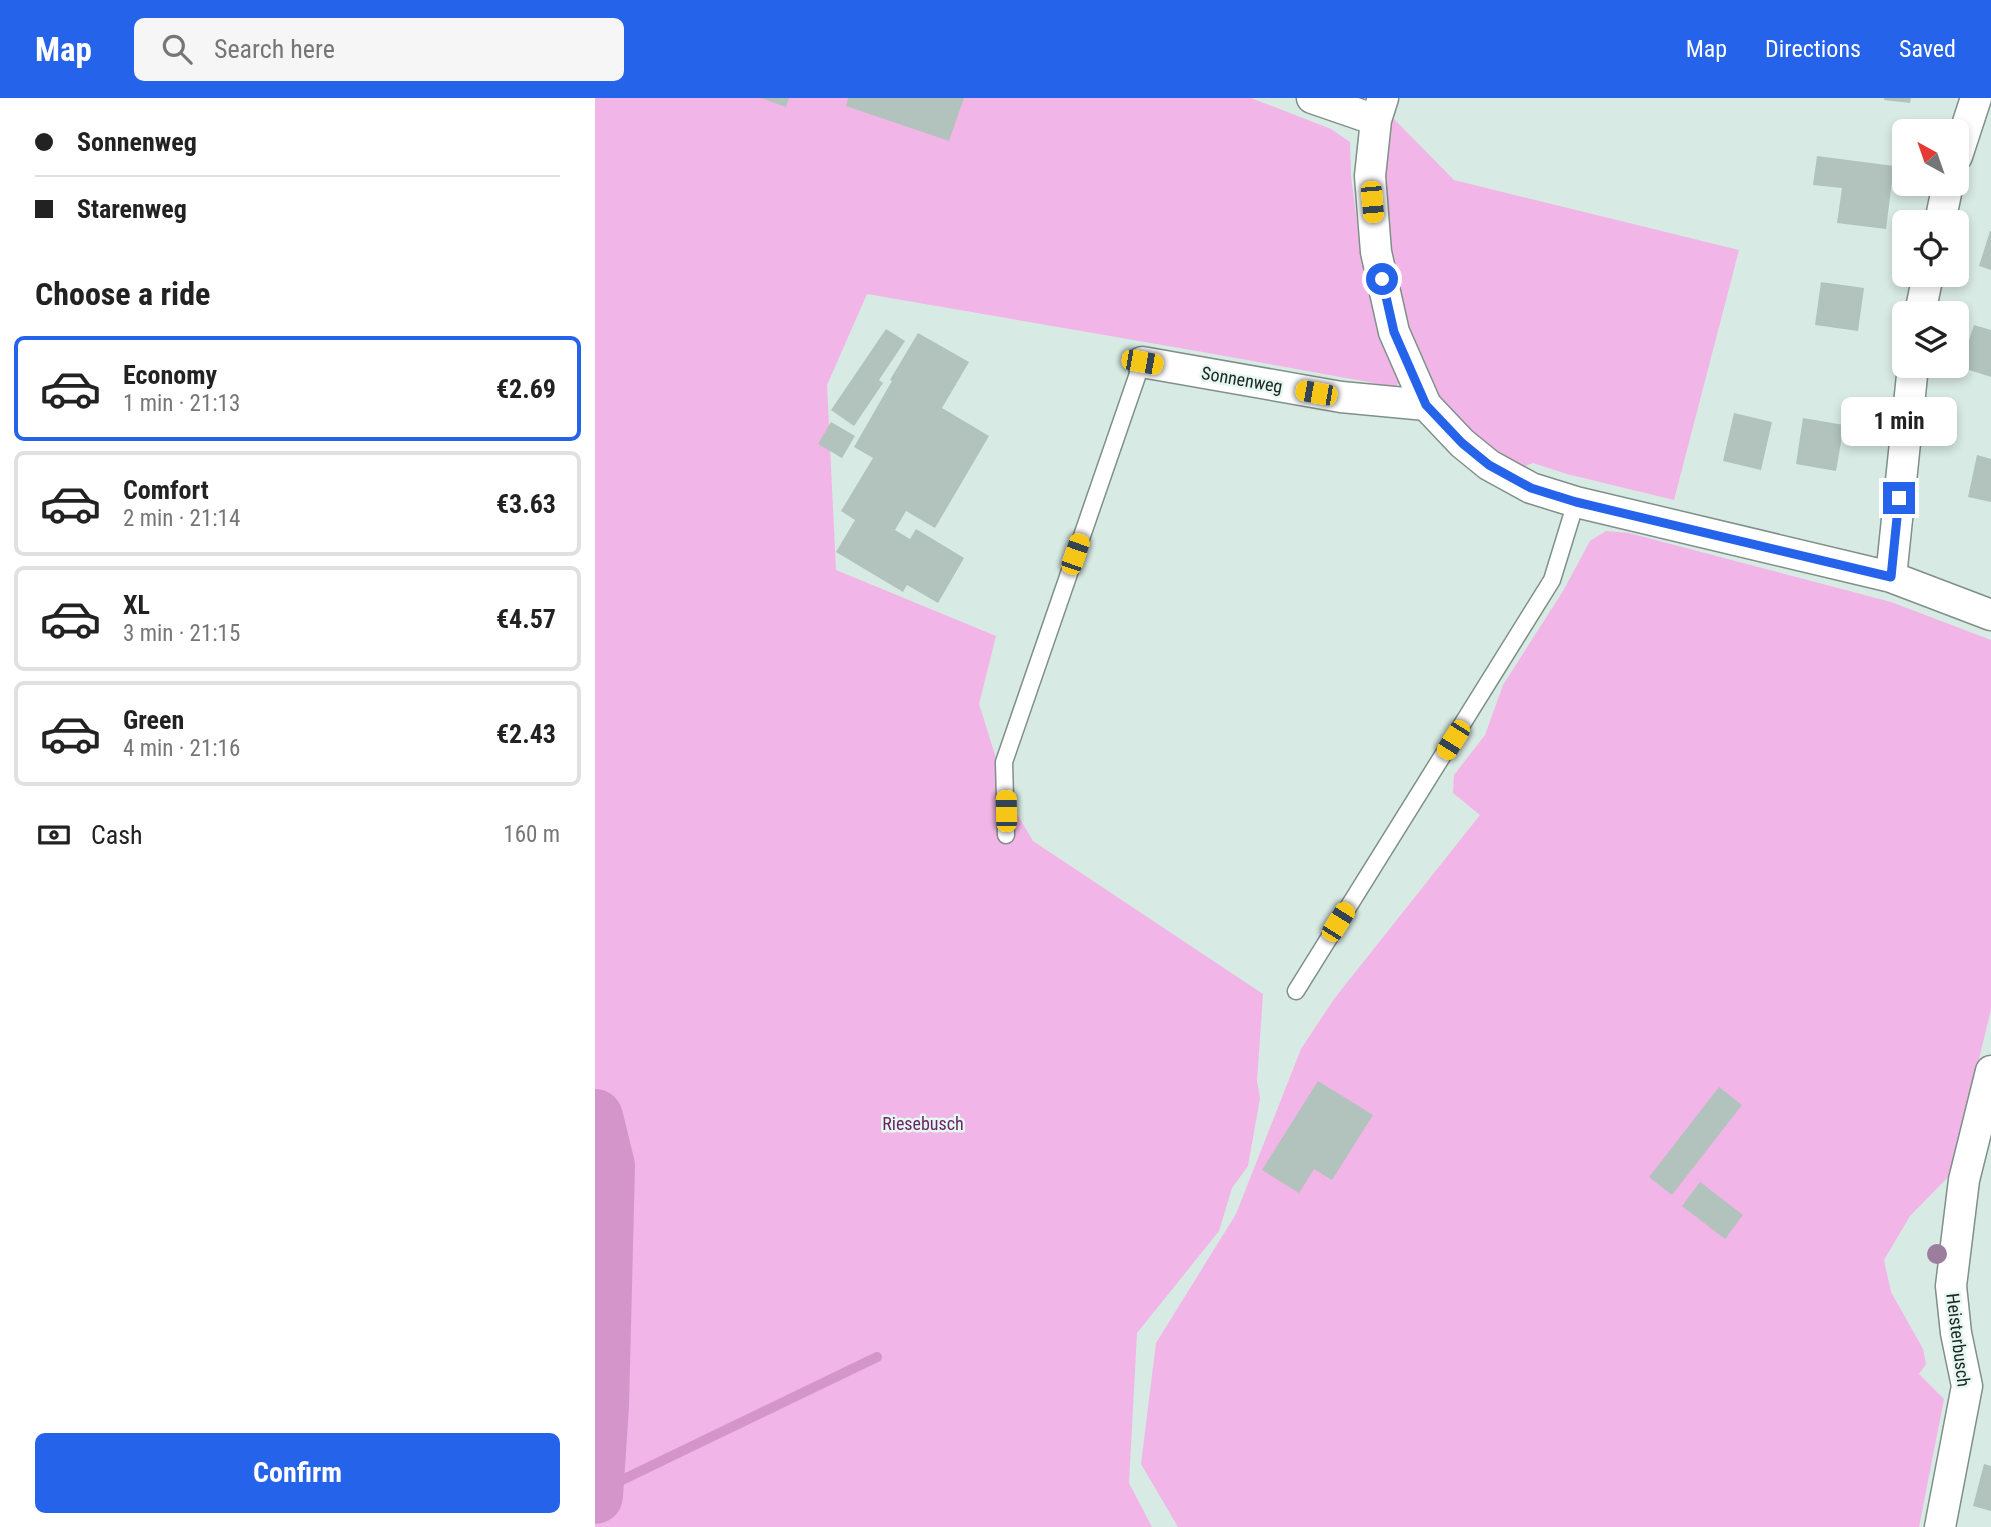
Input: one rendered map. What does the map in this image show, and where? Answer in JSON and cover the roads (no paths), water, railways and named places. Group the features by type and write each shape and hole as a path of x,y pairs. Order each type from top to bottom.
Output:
{"street":[{"path":"1313,98 1380,109 1370,176 1377,252 1394,332 1426,405 1462,443 1489,465 1531,488 1576,502 1891,577 1991,615"},
{"path":"1969,119 1976,98"},
{"name":"Sonnenweg","path":"1142,362 1341,397 1426,405"},
{"path":"1891,577 1912,378"},
{"name":"Heisterbusch","path":"1940,1527 1967,1385 1956,1333 1951,1286 1964,1180 1991,1071"}],"lane":[{"path":"1006,835 1004,762 1142,362"},
{"path":"1296,991 1552,580 1576,502"}],"waterway":[{"path":"595,1117 607,1166 601,1406 595,1496"},
{"path":"595,1493 877,1357"}],"park label":[{"name":"Riesebusch","path":"923,1124"}]}
